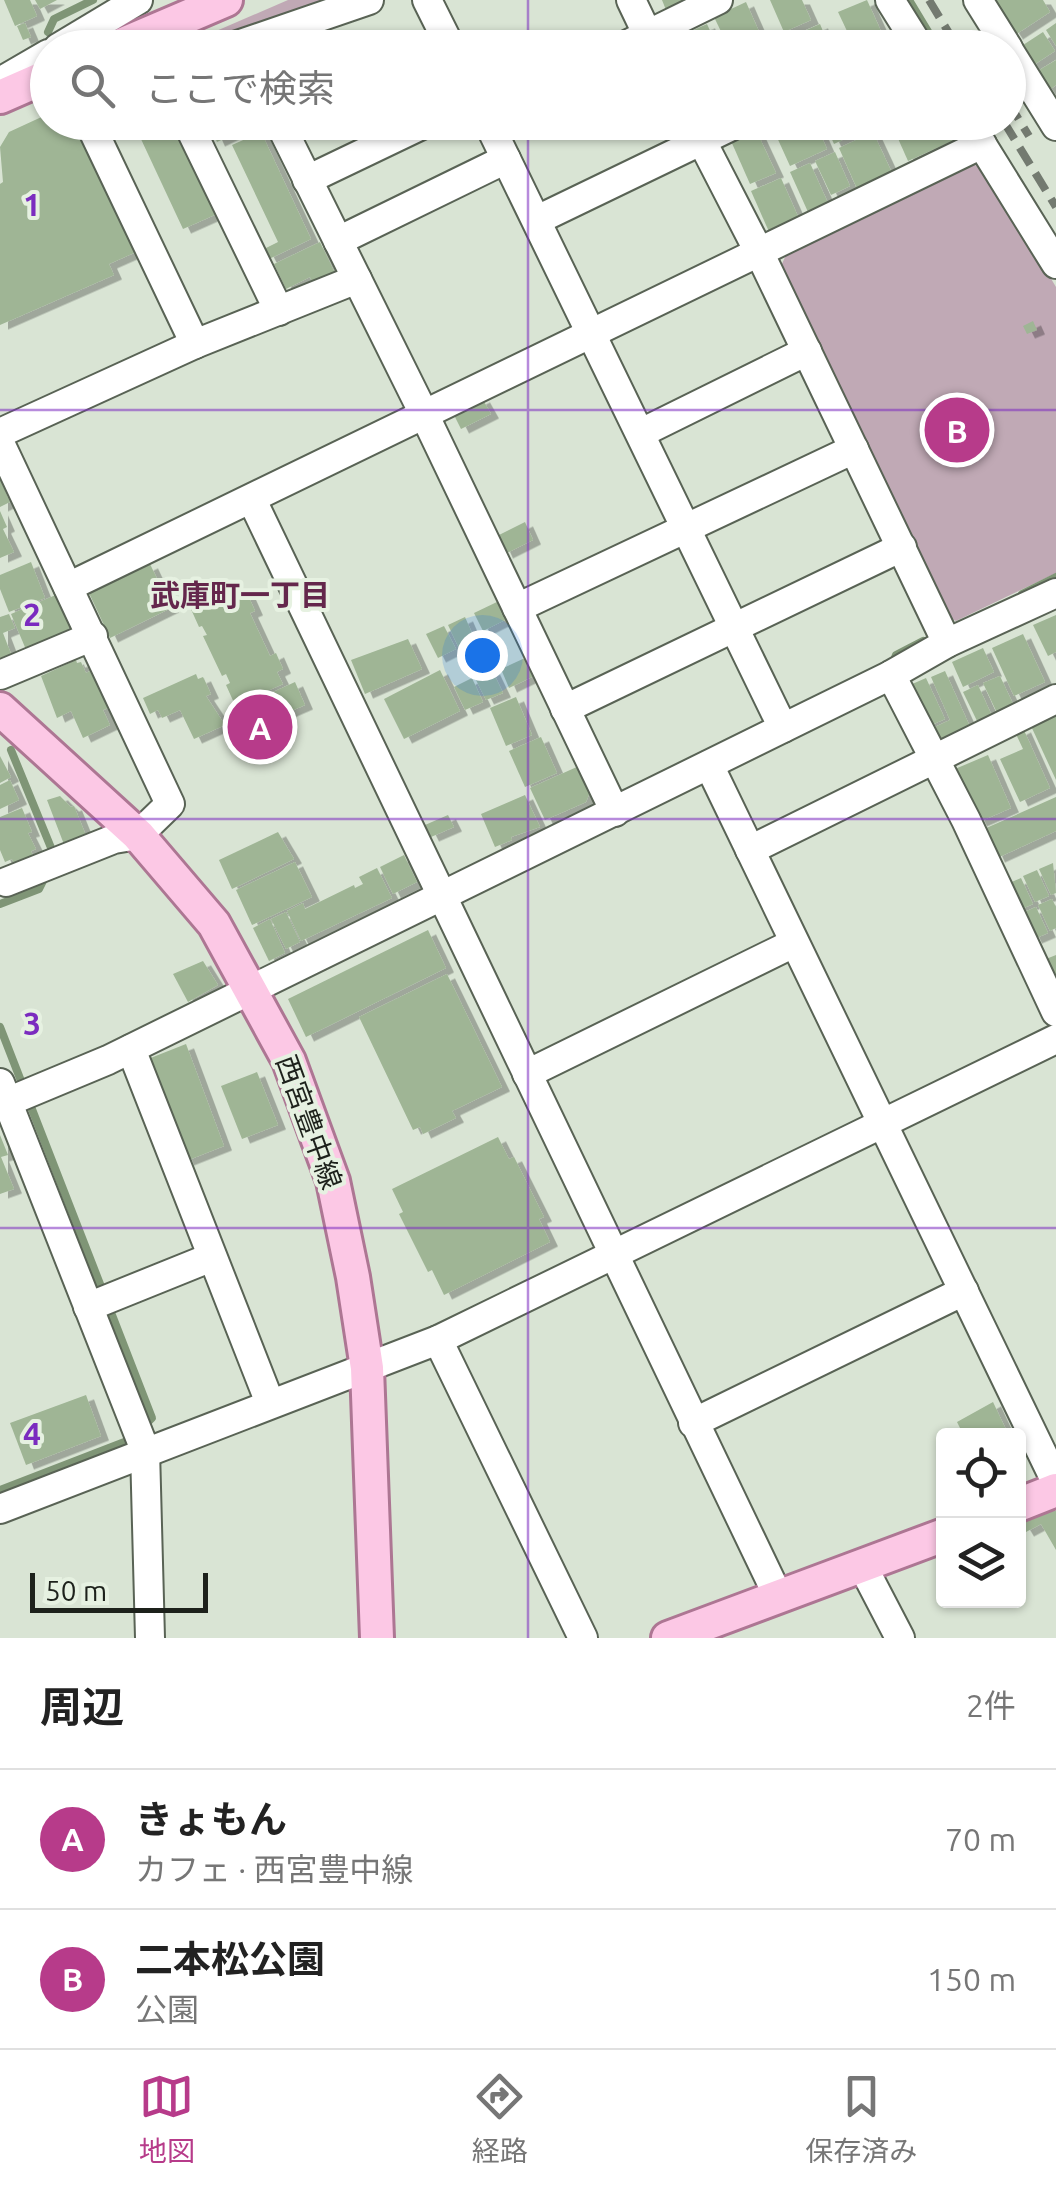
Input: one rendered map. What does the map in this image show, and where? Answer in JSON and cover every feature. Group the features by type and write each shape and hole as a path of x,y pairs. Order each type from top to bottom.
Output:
{"main road":[{"path":"156,30 226,0"},
{"path":"0,97 30,84"},
{"name":"西宮豊中線","path":"0,709 138,835 214,924 289,1060 334,1181 367,1368 377,1638"},
{"path":"1026,1502 1056,1490"},
{"path":"668,1638 936,1538"}],"street":[{"path":"88,30 138,0"},
{"path":"283,30 369,0"},
{"path":"428,0 442,30"},
{"path":"631,0 645,30"},
{"path":"668,30 718,0"},
{"path":"890,0 903,30"},
{"path":"978,0 997,30"},
{"path":"0,82 30,64"},
{"path":"1026,74 1053,114"},
{"path":"98,140 194,344"},
{"path":"196,140 278,311"},
{"path":"288,140 615,812"},
{"path":"308,180 391,140"},
{"path":"497,140 782,728"},
{"path":"537,220 682,140"},
{"path":"701,140 947,643"},
{"path":"68,587 759,252 962,140"},
{"path":"979,140 1056,264"},
{"path":"338,241 506,159"},
{"path":"0,432 194,344 357,279"},
{"path":"641,433 807,352"},
{"path":"0,443 170,804 138,835 114,838 51,865 2,878"},
{"path":"517,608 854,449"},
{"path":"252,500 778,1598"},
{"path":"565,709 902,547"},
{"path":"150,1638 144,1450 2,1097 130,1048 443,898 891,675 947,643 1056,592"},
{"path":"0,675 93,636"},
{"path":"891,675 1056,1012"},
{"path":"750,850 1056,700"},
{"path":"709,765 1056,1482"},
{"path":"527,1074 794,944"},
{"path":"0,1509 144,1450 438,1340 1056,1039"},
{"path":"130,1048 270,1404"},
{"path":"88,1307 212,1257"},
{"path":"693,1423 964,1291"},
{"path":"438,1340 583,1638"},
{"path":"863,1567 900,1638"}],"shaded area":[{"path":"288,0 325,0 240,30 219,30"},
{"path":"970,163 985,169 1056,287 1056,573 956,621 947,616 780,268 787,253"}],"building":[{"path":"4,0 30,0 37,16 15,26"},
{"path":"35,0 57,0 40,9"},
{"path":"662,0 701,0 668,15"},
{"path":"770,0 802,0 811,20 783,30"},
{"path":"867,0 880,30 846,30 838,12"},
{"path":"992,0 1043,0 1050,12 1023,30 1012,30"},
{"path":"746,2 758,30 720,30 714,17"},
{"path":"25,23 30,37 23,40 17,26"},
{"path":"1056,23 1056,46 1046,30"},
{"path":"1043,32 1055,51 1032,66 1026,56 1026,43"},
{"path":"1056,60 1056,85 1048,91 1036,72"},
{"path":"30,122 30,140 86,140 136,252 109,264 114,275 0,325 0,147 9,132"},
{"path":"141,140 185,140 219,213 183,229"},
{"path":"243,140 265,140 311,239 269,259 264,249 278,242 232,145"},
{"path":"761,140 776,173 750,184 731,141"},
{"path":"778,140 823,140 827,149 790,166"},
{"path":"856,140 877,140 893,175 858,191 839,148"},
{"path":"899,140 952,140 952,141 908,161"},
{"path":"835,152 850,186 831,195 815,161"},
{"path":"810,163 828,203 808,212 790,172"},
{"path":"781,178 800,221 770,234 751,191"},
{"path":"320,242 335,273 313,284 310,277 286,289 274,264"},
{"path":"1033,321 1037,330 1027,334 1023,326"},
{"path":"482,398 491,414 461,429 453,413"},
{"path":"0,479 10,502 0,507"},
{"path":"0,511 14,552 0,558"},
{"path":"525,522 533,540 505,554 497,536"},
{"path":"31,562 45,598 9,612 0,589 0,575"},
{"path":"150,564 171,608 110,638 89,593"},
{"path":"237,586 242,595 247,593 255,611 250,613 270,656 276,653 283,669 277,672 283,684 235,705 226,685 230,683 226,674 222,676 203,636 207,635 190,607"},
{"path":"58,594 70,624 67,634 27,652 11,614"},
{"path":"499,601 507,619 483,631 474,613"},
{"path":"9,614 15,628 3,633 11,654 0,658 0,617"},
{"path":"1056,615 1056,652 1048,656 1033,625"},
{"path":"465,617 475,640 459,648 448,625"},
{"path":"444,626 456,649 438,658 426,634"},
{"path":"1023,634 1045,682 1014,696 992,648"},
{"path":"408,639 422,669 365,694 351,660"},
{"path":"983,648 994,672 963,687 952,662"},
{"path":"525,658 534,676 509,688 501,669"},
{"path":"76,660 86,673 90,671 108,708 103,710 110,725 83,738 71,711 57,718 41,676"},
{"path":"440,670 460,711 404,739 384,699"},
{"path":"492,670 503,693 486,700 475,678"},
{"path":"945,671 971,729 942,742 935,727 950,720 931,677"},
{"path":"196,674 198,679 203,677 211,694 206,696 225,725 194,739 180,710 162,718 158,710 150,714 143,698"},
{"path":"1000,676 1014,706 997,713 983,683"},
{"path":"472,678 483,702 465,710 454,687"},
{"path":"926,678 945,719 929,726 910,685"},
{"path":"295,682 305,705 266,722 256,700"},
{"path":"978,685 992,716 978,723 963,692"},
{"path":"516,697 532,735 506,746 490,708"},
{"path":"253,706 262,723 276,721 278,729 254,741 256,749 247,753 233,724 243,718 241,712"},
{"path":"1056,717 1056,780 1031,726"},
{"path":"1023,728 1050,788 1020,802 1000,759 1023,749 1015,732"},
{"path":"541,737 557,773 525,787 509,751"},
{"path":"988,755 1011,808 979,822 955,769"},
{"path":"0,756 11,777 0,783"},
{"path":"579,766 590,792 586,802 545,820 530,788"},
{"path":"10,780 19,800 0,809 0,785"},
{"path":"525,795 540,827 495,847 481,814"},
{"path":"60,796 74,806 87,838 65,847 47,800"},
{"path":"1056,797 1056,831 997,858 984,829"},
{"path":"22,808 36,849 31,851 35,861 17,869 12,859 5,862 0,850 0,817"},
{"path":"448,815 454,827 431,837 425,825"},
{"path":"278,832 294,859 232,889 219,860"},
{"path":"404,855 417,882 393,894 380,867"},
{"path":"295,862 312,897 252,925 236,890"},
{"path":"1053,863 1056,893 1051,895 1039,869"},
{"path":"377,868 392,898 301,941 287,911 303,903 305,909 354,885 355,888 363,884 359,877"},
{"path":"1037,870 1049,896 1035,902 1023,876"},
{"path":"1021,878 1033,904 1019,910 1007,884"},
{"path":"1052,899 1056,928 1050,931 1038,905"},
{"path":"1036,907 1048,933 1034,939 1022,913"},
{"path":"286,912 300,942 286,949 271,919"},
{"path":"270,919 285,953 269,961 253,928"},
{"path":"428,930 446,968 306,1037 288,999"},
{"path":"1056,955 1056,981 1046,959"},
{"path":"203,961 218,985 188,1002 173,974"},
{"path":"447,974 502,1087 452,1111 456,1118 423,1134 420,1127 413,1130 359,1017"},
{"path":"186,1044 224,1146 186,1161 148,1059"},
{"path":"257,1072 278,1125 242,1139 221,1086"},
{"path":"0,1135 8,1155 1,1157 14,1189 0,1194"},
{"path":"498,1137 509,1159 514,1157 544,1217 539,1219 550,1242 444,1295 399,1214 403,1212 392,1189"},
{"path":"86,1395 101,1436 26,1465 10,1423"},
{"path":"993,1402 1005,1428 960,1428 957,1422"},
{"path":"1045,1508 1056,1511 1056,1550 1041,1524 1026,1532 1026,1519"}],"waterway":[{"path":"49,30 54,19 93,0"},
{"path":"909,0 927,30"},
{"path":"1022,594 1056,577"},
{"path":"894,660 896,655 923,641"},
{"path":"11,750 54,855"},
{"path":"0,904 39,889 45,877"},
{"path":"0,1027 100,1284"},
{"path":"112,1315 152,1418 147,1423"},
{"path":"0,1490 127,1441"}],"railway":[{"path":"929,0 947,30"},
{"path":"1026,131 1029,136"},
{"path":"1015,140 1056,207"}],"place":[{"name":"二本松公園","path":"957,430"},
{"name":"きょもん","path":"260,727"}],"district":[{"name":"武庫町一丁目","path":"240,596"}]}
